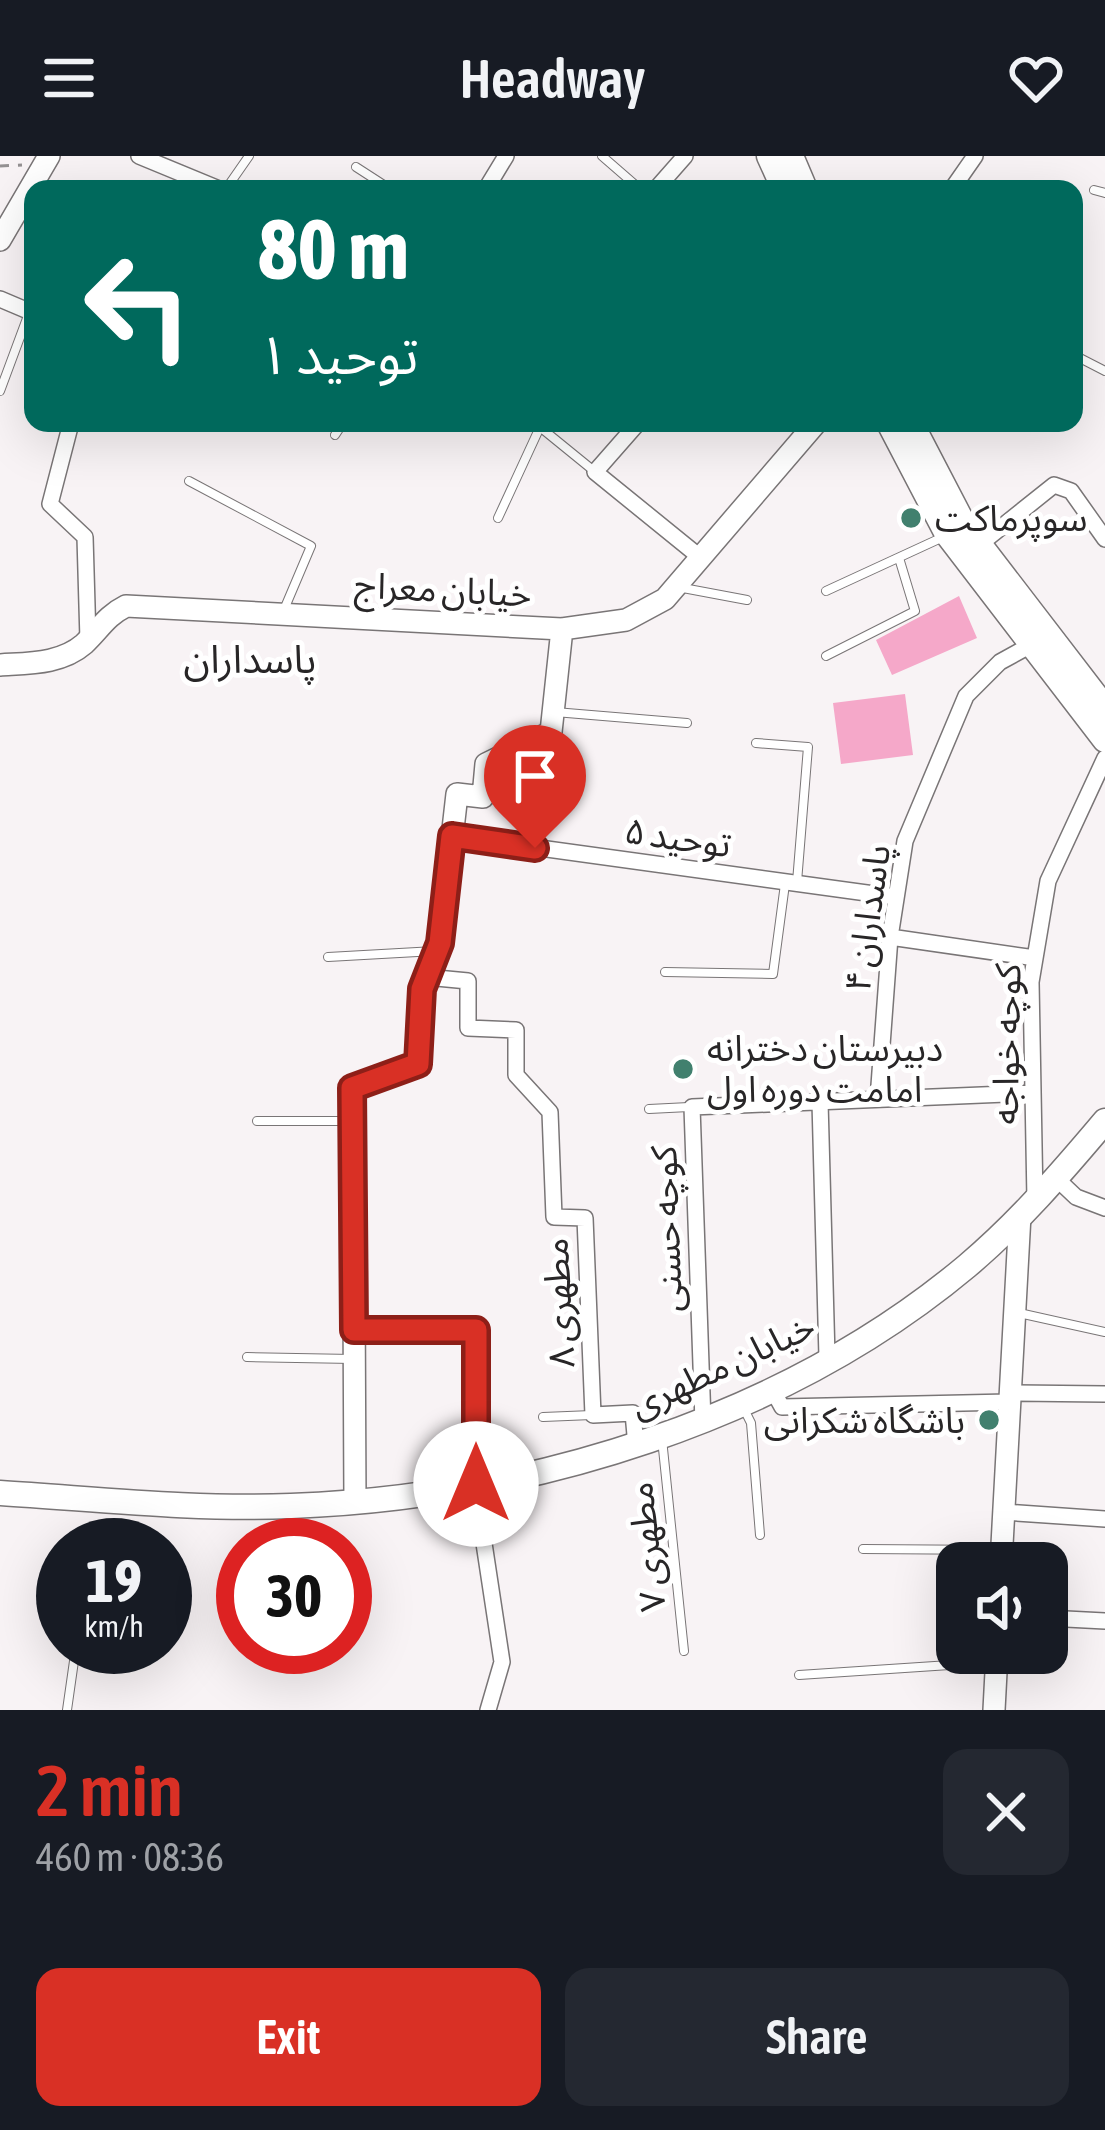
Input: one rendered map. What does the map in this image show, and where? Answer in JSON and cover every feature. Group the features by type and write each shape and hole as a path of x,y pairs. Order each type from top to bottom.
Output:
{"main road":[{"path":"895,432 947,533 1105,740"},
{"path":"916,432 979,545 1105,708"},
{"name":"خیابان مطهری","path":"0,1493 225,1507 356,1502 561,1468 662,1438 827,1358 966,1267 1057,1179 1105,1121"}],"street":[{"path":"139,156 200,180"},
{"path":"664,180 685,156"},
{"path":"0,240 24,201"},
{"path":"68,432 50,504 85,537 88,640"},
{"path":"630,432 595,472 700,558"},
{"name":"خیابان معراج","path":"0,665 49,661 88,640 105,617 126,606 562,629 626,620 665,599 808,432"},
{"path":"979,545 1048,488 1060,485 1071,491 1105,538"},
{"path":"356,1502 352,1088 418,1064 457,794 483,797 486,764 551,732 562,629"},
{"name":"پاسداران ۴","path":"878,1099 890,938 905,841 966,696 1000,662 1031,645"},
{"name":"کوچه خواجه","path":"1028,1207 1035,958 1048,881 1105,758"},
{"name":"توحید ۵","path":"452,836 896,898"},
{"path":"890,938 1035,958"},
{"name":"مطهری ۸","path":"427,977 468,981 468,1028 516,1030 516,1075 550,1112 554,1216 585,1218 593,1415"},
{"path":"692,1107 1034,1093"},
{"path":"820,1102 827,1358"},
{"name":"کوچه حسنی","path":"692,1107 703,1422"},
{"path":"1057,1179 1076,1197 1105,1208"},
{"path":"1002,1542 1013,1311 1028,1207"},
{"path":"354,1330 476,1330 476,1484 502,1662 488,1710"},
{"path":"771,1387 782,1407 1105,1394"},
{"path":"593,1415 633,1413 636,1446"},
{"path":"1003,1512 1105,1519"},
{"path":"1068,1619 1105,1621"},
{"path":"994,1710 995,1674"}],"lane":[{"path":"230,180 248,156"},
{"path":"602,156 630,180"},
{"path":"356,167 376,180"},
{"path":"0,392 24,330"},
{"path":"498,518 535,432"},
{"path":"546,432 595,472"},
{"path":"189,481 311,546 282,613"},
{"path":"826,591 947,533"},
{"path":"826,656 915,611 899,558"},
{"path":"676,586 747,600"},
{"path":"553,711 687,723"},
{"path":"665,972 773,974 791,883 808,748 756,743"},
{"path":"328,957 436,951"},
{"path":"649,1109 692,1107"},
{"path":"256,1121 353,1121"},
{"path":"1013,1311 1105,1332"},
{"path":"248,1357 355,1359"},
{"path":"740,1402 751,1423 760,1534"},
{"path":"543,1417 593,1415"},
{"name":"مطهری ۷","path":"662,1438 683,1651"},
{"path":"862,1549 936,1553"},
{"path":"799,1675 936,1663"},
{"path":"67,1710 72,1674"}],"path":[{"path":"0,166 47,160"}],"building":[{"path":"959,596 977,638 892,675 876,640"},
{"path":"905,694 913,755 841,764 833,703"}],"place":[{"name":"سوپرماکت","path":"911,518"},
{"name":"دبیرستان دخترانه امامت دوره اول","path":"683,1069"},
{"name":"باشگاه شکرانی","path":"989,1420"}],"district":[{"name":"پاسداران","path":"250,659"}],"route":[{"path":"476,1484 476,1330 354,1330 352,1088 418,1064 422,989 440,943 452,836 535,848"}]}
